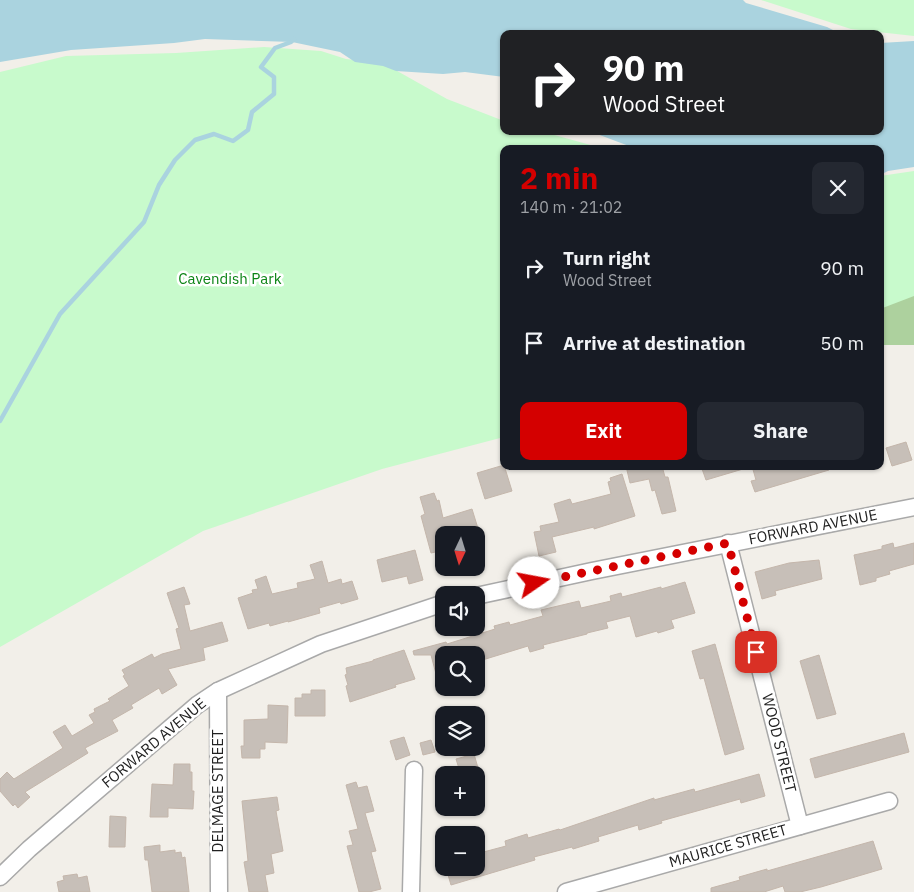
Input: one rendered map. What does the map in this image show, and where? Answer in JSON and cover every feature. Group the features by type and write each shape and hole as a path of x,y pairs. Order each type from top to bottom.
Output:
{"street":[{"name":"FORWARD AVENUE","path":"485,594 728,543 914,507"},
{"name":"WOOD STREET","path":"728,543 800,826"},
{"name":"FORWARD AVENUE","path":"0,877 29,849 189,711 218,690 321,644 435,606"},
{"name":"DELMAGE STREET","path":"218,690 218,892"},
{"path":"412,892 414,770"},
{"name":"MAURICE STREET","path":"566,892 889,801"}],"green space":[{"path":"761,0 914,0 914,36 884,33 884,30 851,29"},
{"name":"Cavendish Park","path":"264,47 321,51 346,59 383,63 447,99 500,119 500,135 554,135 591,145 500,145 500,438 382,469 203,531 0,647 0,72 66,56 176,53"},
{"path":"914,171 914,296 884,307 884,175"},
{"path":"914,243 914,345 884,345 884,258"}],"water":[{"path":"0,0 743,0 746,3 833,30 500,30 500,76 465,72 443,74 396,71 383,66 355,62 340,52 292,42 205,39 71,50 0,62"},
{"path":"914,41 914,167 884,173 884,145 626,145 600,135 884,135 884,43"}],"building":[{"path":"906,442 912,460 892,466 886,448"},
{"path":"500,466 500,470 506,470 512,491 485,499 477,473"},
{"path":"627,470 663,470 665,477 668,477 676,511 662,514 655,490 652,491 649,479 630,483"},
{"path":"702,470 740,470 706,480"},
{"path":"753,470 829,470 755,492 751,481 756,480"},
{"path":"622,474 635,516 594,529 594,527 552,537 556,552 539,556 534,532 541,531 540,526 559,522 554,504 570,499 572,504 611,494 608,482 611,481 610,478"},
{"path":"434,493 437,501 439,500 443,518 472,509 477,526 435,526 435,552 431,553 421,516 425,514 420,497"},
{"path":"893,543 894,548 914,543 914,564 889,571 890,574 876,578 876,581 860,585 854,555 882,549 882,546"},
{"path":"415,550 423,580 409,584 407,576 382,582 377,560"},
{"path":"819,560 822,579 775,591 776,595 762,599 755,572 789,563"},
{"path":"322,561 328,583 341,579 342,584 352,581 358,599 319,608 320,613 288,622 270,626 269,623 248,629 238,598 253,593 252,590 258,589 255,580 266,576 272,594 298,588 297,583 315,579 310,565"},
{"path":"685,582 695,613 671,620 674,628 658,633 657,631 636,637 630,616 606,622 608,628 543,645 544,648 530,652 528,646 485,659 485,646 435,646 435,670 431,655 414,655 413,651 446,642 447,644 473,636 485,636 485,632 495,629 494,626 509,622 510,625 543,616 541,610 579,601 581,608 611,601 610,596 621,593 622,597 661,587 661,589"},
{"path":"184,587 190,604 184,605 190,631 222,622 228,641 203,648 205,660 168,669 177,685 162,694 159,688 131,705 133,708 112,720 118,731 85,748 88,753 25,792 30,797 18,808 15,804 13,806 0,791 0,779 7,772 14,779 63,748 53,732 65,725 72,736 94,723 89,715 95,712 94,709 110,701 108,699 129,686 122,670 152,654 154,658 181,649 176,629 179,628 167,593"},
{"path":"715,644 744,749 725,755 704,678 700,679 692,651"},
{"path":"404,650 415,679 350,702 346,686 348,685 345,675 347,674 346,668"},
{"path":"819,655 836,714 817,719 800,661"},
{"path":"311,690 325,690 325,716 295,716 295,698 302,698 302,694 311,694"},
{"path":"268,705 288,706 287,743 265,742 265,749 260,749 260,758 242,758 241,746 244,746 244,720 268,719"},
{"path":"904,733 909,752 815,778 810,759"},
{"path":"404,737 410,755 396,760 390,741"},
{"path":"431,740 435,752 423,755 420,743"},
{"path":"475,756 477,766 458,766 456,759"},
{"path":"174,764 190,764 192,791 194,791 193,809 168,808 168,817 150,817 152,784 173,785"},
{"path":"759,774 765,796 741,803 740,799 661,821 662,823 639,830 638,825 598,837 599,841 573,849 572,847 534,857 535,860 485,875 485,852 506,846 505,841 527,834 528,838 560,830 654,798 654,800 694,789 695,792"},
{"path":"356,782 358,788 367,786 374,811 365,813 376,851 371,852 381,889 369,892 359,892 347,846 353,845 349,831 358,829 346,785"},
{"path":"277,797 279,810 276,811 283,851 271,854 274,873 265,875 268,892 249,892 244,862 248,861 242,801"},
{"path":"110,816 126,817 125,847 109,847"},
{"path":"873,841 882,869 800,892 785,892 783,886 764,892 711,892 711,888 740,880 739,877"},
{"path":"160,845 160,852 175,850 175,853 181,852 182,858 185,857 189,892 152,892 148,860 145,860 144,847"},
{"path":"77,874 78,878 87,876 90,892 59,892 57,882 64,880 63,876"},
{"path":"448,876 481,876 451,885"}],"waterway":[{"path":"0,421 60,314 144,222 159,185 175,160 195,140 214,134 233,141 248,130 252,112 274,94 274,77 261,67 275,48 294,39"}],"route":[{"path":"534,583 728,543 756,652"}]}
